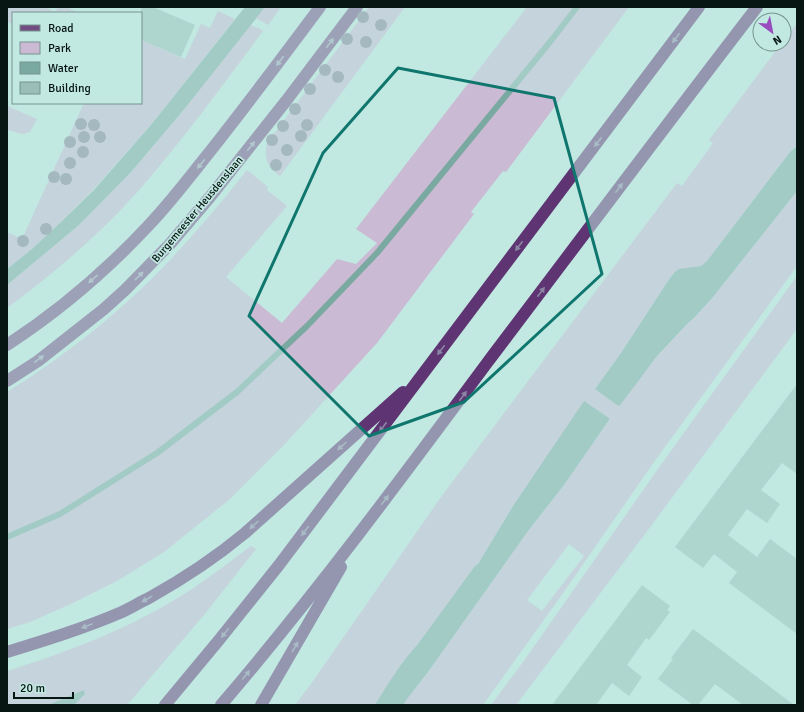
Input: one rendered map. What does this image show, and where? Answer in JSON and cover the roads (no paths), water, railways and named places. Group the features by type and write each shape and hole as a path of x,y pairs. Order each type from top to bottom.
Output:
{"highway":[{"path":"165,705 279,565 699,7"},
{"path":"221,705 258,662 361,531 757,7"},
{"path":"7,652 77,630 123,612 189,575 245,533 424,374"},
{"path":"261,705 361,531"}],"main road":[{"path":"7,345 61,307 97,276 149,225 233,124 320,7"},
{"name":"Burgemeester Heusdenslaan","path":"7,381 38,361 104,309 126,290 170,244 210,197 286,101 356,7"}],"water":[{"path":"245,7 265,7 186,107 132,171 79,225 7,285 7,269 32,249 93,191 151,125"},
{"path":"797,146 797,191 713,297 657,356 619,406 595,389 621,353 670,278 679,269 701,266 707,261 790,152"},
{"path":"584,401 609,418 609,420 564,485 528,531 403,705 375,705 400,666 478,564 513,506"},
{"path":"84,690 85,694 74,705 48,705"}],"waterway":[{"path":"7,537 60,514 157,453 237,392 307,326 377,253 577,7"}]}
